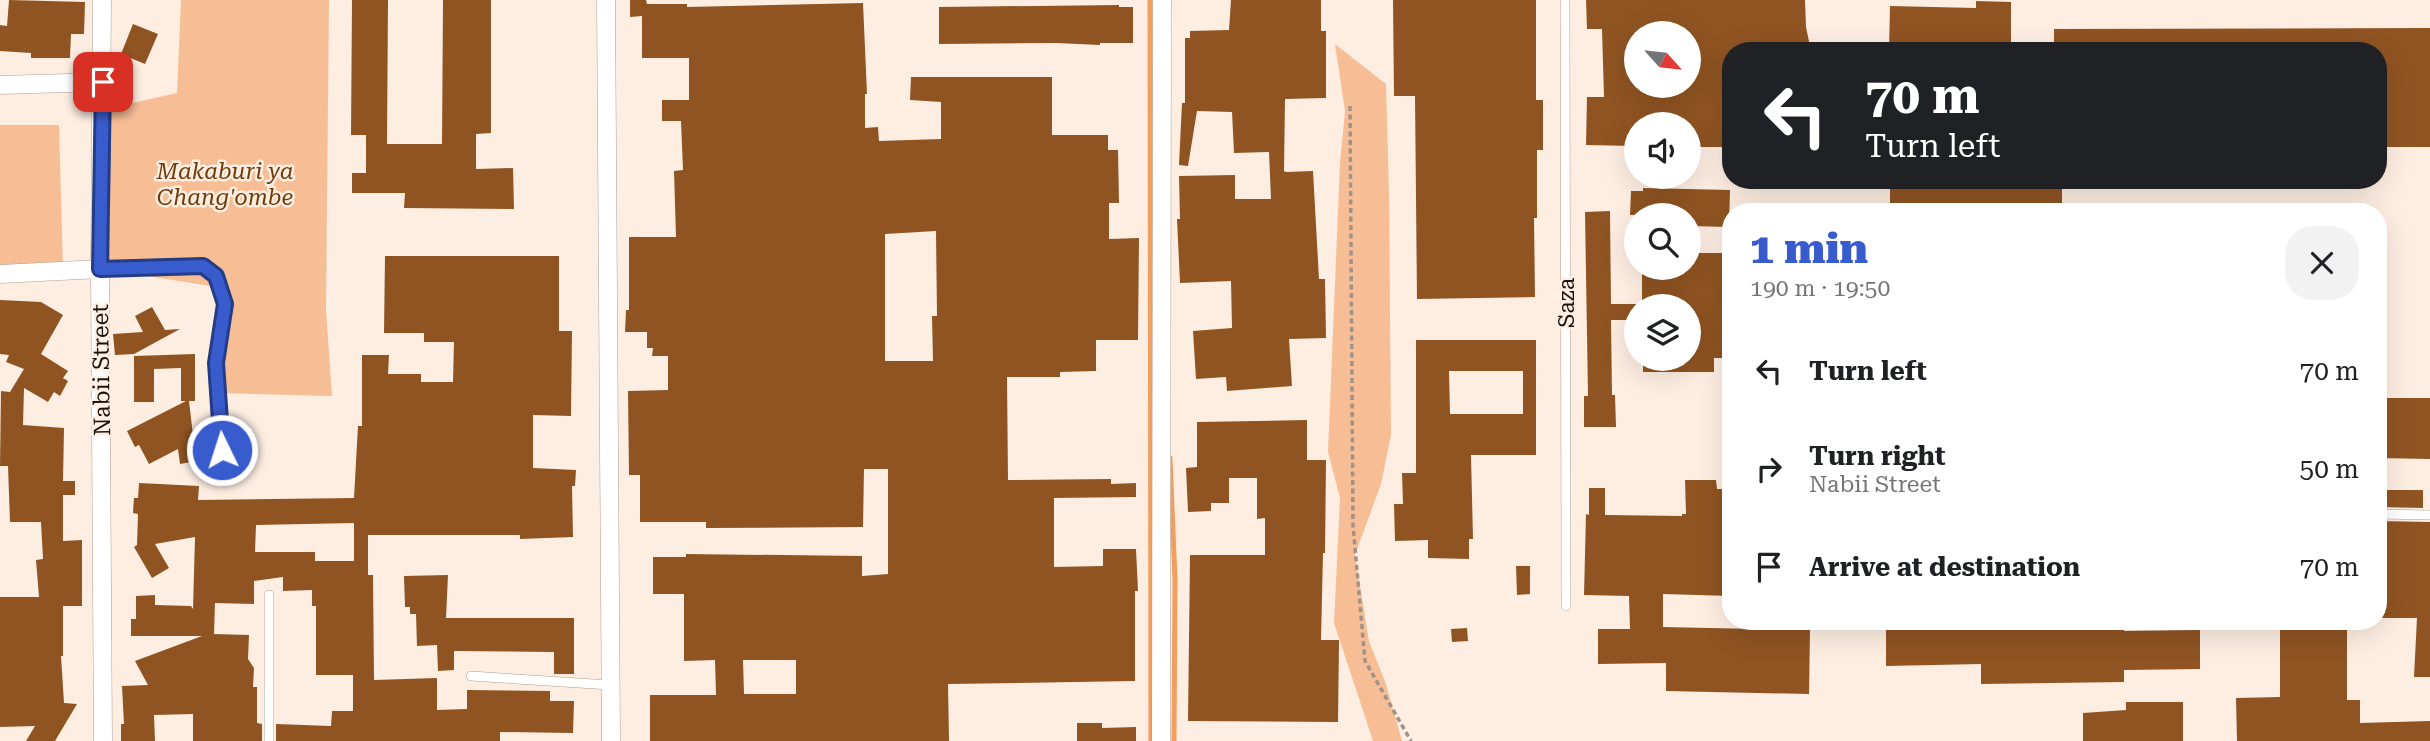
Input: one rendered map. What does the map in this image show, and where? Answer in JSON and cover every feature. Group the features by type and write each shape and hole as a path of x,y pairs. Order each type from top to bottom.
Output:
{"street":[{"name":"Nabii Street","path":"102,0 100,269 103,741"},
{"path":"606,0 611,741"},
{"path":"1161,741 1162,0"},
{"path":"0,85 103,82"},
{"path":"0,274 100,269"}],"lane":[{"name":"Saza","path":"1565,0 1566,606"},
{"path":"100,269 203,266 216,276 225,304 216,363 222,450"},
{"path":"2387,514 2430,514"},
{"path":"269,594 269,741"},
{"path":"471,676 610,685"}],"path":[{"path":"1350,106 1353,525 1365,661 1411,741"}],"green space":[{"name":"Makaburi ya Chang'ombe","path":"181,0 329,0 326,310 332,396 219,393 217,287 109,270 101,110 177,93"},
{"path":"1335,44 1386,84 1391,435 1381,484 1355,555 1369,641 1386,684 1402,741 1373,741 1334,623 1340,498 1328,452 1340,163 1345,111"},
{"path":"0,125 59,125 63,268 0,273"}],"building":[{"path":"9,0 85,2 84,34 71,34 70,58 31,58 31,53 0,51 0,25 7,26"},
{"path":"352,0 388,0 387,144 442,144 443,0 491,0 491,133 476,134 476,169 513,168 514,209 404,208 405,193 352,193 352,173 366,173 366,135 351,135"},
{"path":"630,0 646,0 647,4 687,4 687,7 863,3 867,94 865,128 878,127 879,141 941,139 941,102 910,100 911,77 1052,77 1052,135 1108,135 1108,150 1118,150 1119,203 1109,203 1109,239 1139,238 1138,340 1096,340 1096,371 1060,372 1060,377 1007,377 1008,480 1111,479 1111,484 1136,483 1136,497 1054,498 1054,567 1103,566 1103,549 1136,549 1138,591 1135,591 1135,681 948,684 949,741 650,741 650,695 716,695 715,660 684,661 684,594 653,594 653,557 686,557 686,554 862,556 862,576 888,574 888,469 864,469 863,527 706,528 706,522 640,522 640,475 629,475 628,391 668,390 668,356 652,356 653,348 647,348 647,332 625,332 626,310 629,310 629,237 676,237 674,171 683,170 681,121 662,121 662,100 689,100 689,58 642,58 642,16 630,17","holes":["936,231 937,316 932,316 933,361 885,361 885,234","743,660 796,660 796,694 744,694"]},
{"path":"1231,0 1321,0 1321,31 1326,31 1326,98 1285,99 1284,171 1313,171 1319,279 1325,279 1326,338 1289,339 1292,386 1227,391 1226,377 1196,379 1193,331 1232,328 1231,281 1180,283 1177,219 1180,219 1179,176 1235,175 1235,199 1271,199 1269,152 1234,153 1232,112 1197,111 1188,166 1179,165 1182,103 1185,103 1185,38 1190,38 1190,31 1229,30"},
{"path":"1393,0 1536,0 1536,100 1543,100 1543,150 1537,150 1535,297 1417,299 1415,96 1394,96"},
{"path":"1586,0 1805,0 1809,42 1722,42 1722,147 1701,147 1701,112 1624,112 1624,146 1586,145 1587,97 1604,97 1602,29 1587,29"},
{"path":"1976,1 2011,2 2011,42 1889,42 1890,6 1976,8"},
{"path":"939,7 1133,7 1133,43 939,44"},
{"path":"133,24 158,34 145,64 121,54"},
{"path":"2430,28 2430,147 2387,147 2387,42 2054,42 2054,29"},
{"path":"1890,189 2062,189 2062,203 1890,203"},
{"path":"1730,190 1730,203 1722,203 1722,227 1701,226 1701,203 1630,203 1631,191"},
{"path":"1610,211 1611,304 1624,304 1624,320 1611,320 1612,395 1615,395 1616,427 1584,427 1584,396 1588,396 1585,212"},
{"path":"1701,253 1722,253 1722,358 1714,358 1714,372 1643,372 1701,371 1701,294 1642,294 1642,280 1701,280"},
{"path":"385,256 559,256 559,331 572,331 571,416 533,415 533,468 576,470 575,486 572,486 573,537 520,539 520,535 368,535 368,575 373,575 374,680 437,678 437,710 467,709 467,690 550,691 550,701 574,701 573,733 500,732 500,741 276,741 276,724 331,726 332,711 353,711 353,675 316,675 316,606 312,606 312,590 283,591 283,577 254,581 254,604 215,603 214,634 249,635 248,659 254,668 253,687 257,687 257,723 262,724 262,741 193,741 193,714 154,715 155,741 121,741 121,724 124,724 122,686 148,685 135,661 202,636 131,636 131,619 136,619 136,596 155,595 155,605 191,606 193,609 195,537 155,544 169,568 152,578 134,547 137,545 138,514 133,513 134,498 138,498 139,483 199,486 198,500 354,498 358,426 362,426 362,355 389,355 388,374 421,374 421,382 453,382 454,342 424,342 424,333 384,333","holes":["354,523 354,561 315,561 315,552 255,552 256,525"]},
{"path":"0,300 41,302 63,315 41,354 68,371 63,378 68,381 60,396 54,392 48,402 24,388 23,425 64,428 63,481 75,481 75,495 63,495 63,541 82,540 82,606 63,606 61,656 64,703 77,704 55,741 26,741 35,726 0,727 0,597 39,597 36,560 43,559 41,522 10,522 8,466 0,466 1,391 10,392 24,369 6,362 9,355 0,354"},
{"path":"152,307 165,330 180,329 134,354 115,355 113,334 143,332 135,316"},
{"path":"1416,340 1536,340 1536,455 1471,455 1473,539 1469,539 1469,559 1428,558 1428,540 1395,541 1394,504 1403,504 1402,473 1416,473","holes":["1449,371 1523,371 1523,414 1450,414"]},
{"path":"195,354 195,401 189,401 196,461 180,464 178,449 149,464 139,445 135,447 127,431 186,401 181,401 181,368 154,369 154,402 134,402 134,356"},
{"path":"2387,398 2430,398 2430,459 2387,458"},
{"path":"1307,420 1307,460 1326,460 1321,640 1339,640 1338,722 1188,721 1190,555 1265,555 1265,518 1257,519 1257,478 1229,478 1229,503 1211,503 1211,511 1188,512 1186,468 1197,467 1197,422"},
{"path":"1685,480 1716,480 1717,489 1722,489 1722,596 1663,594 1663,627 1810,630 1809,694 1666,691 1666,663 1598,664 1598,629 1630,629 1629,596 1584,595 1589,488 1605,488 1605,515 1686,514"},
{"path":"2387,490 2423,490 2423,508 2387,507"},
{"path":"2387,521 2430,522 2430,677 2414,677 2417,618 2387,618"},
{"path":"1516,566 1530,566 1530,594 1517,595"},
{"path":"448,575 446,618 574,618 574,674 554,674 554,652 454,651 454,670 438,671 437,645 417,646 416,614 410,614 410,607 405,607 404,576"},
{"path":"1467,628 1468,641 1452,642 1451,629"},
{"path":"1886,630 2200,630 2200,669 2124,670 2124,682 1981,684 1981,664 1886,666"},
{"path":"2280,630 2347,630 2347,700 2360,700 2360,723 2430,721 2430,741 2237,741 2236,698 2280,697"},
{"path":"2126,702 2183,702 2183,741 2083,741 2083,713 2126,710"},
{"path":"1077,723 1102,723 1102,728 1136,727 1136,741 1077,741"}],"waterway":[{"path":"1150,0 1151,741"},
{"path":"1170,458 1175,580 1174,741"}],"route":[{"path":"103,82 100,269 203,266 216,276 225,304 216,363 222,450"}]}
